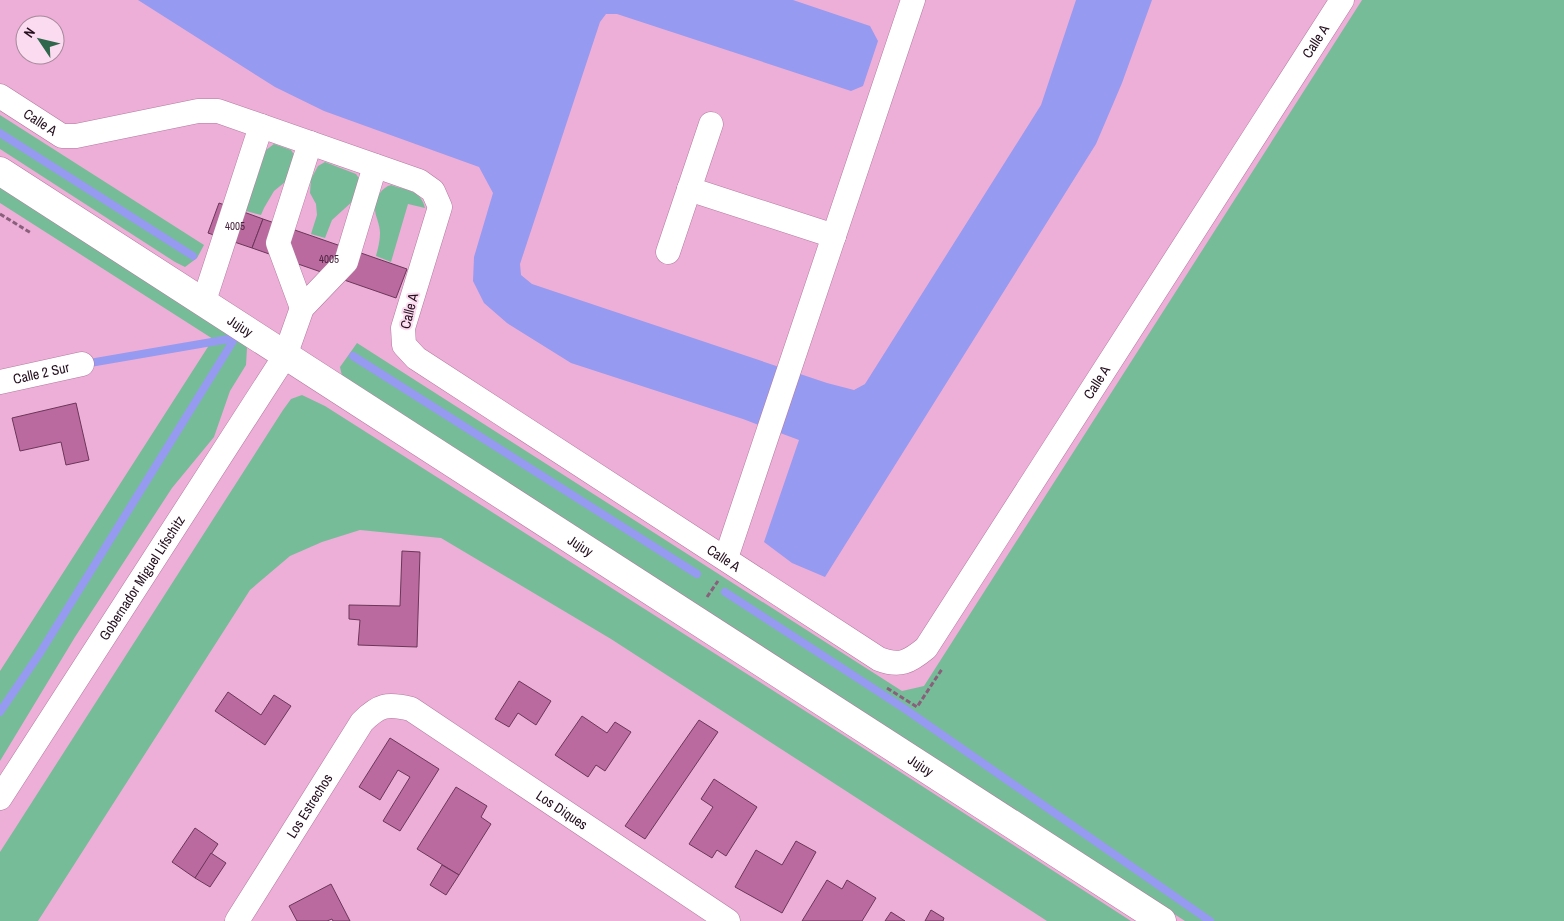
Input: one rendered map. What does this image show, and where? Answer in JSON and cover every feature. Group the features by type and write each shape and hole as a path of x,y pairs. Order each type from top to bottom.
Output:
{"street":[{"path":"726,558 913,0"},
{"name":"Calle A","path":"0,96 62,136 76,136 198,111 218,111 419,181 433,191 440,207 403,328 404,345 416,358 879,659 892,664 906,662 916,657 926,648 1342,0"},
{"path":"668,252 711,124"},
{"path":"204,301 260,126"},
{"path":"310,143 278,243 302,308 346,262 375,166"},
{"name":"Jujuy","path":"0,171 1162,921"},
{"path":"689,189 834,236"},
{"name":"Gobernador Miguel Lifschitz","path":"0,798 285,356 302,308"},
{"name":"Calle 2 Sur","path":"0,382 82,364"},
{"name":"Los Estrechos","path":"237,921 362,722 373,710 394,705"},
{"name":"Los Diques","path":"394,705 411,709 728,921"}],"path":[{"path":"0,214 31,233"}],"green space":[{"path":"1362,0 1564,0 1564,921 1185,921 342,376 340,367 357,343 902,691 924,686"},
{"path":"0,115 204,245 197,258 185,267 175,262 0,149"},
{"path":"274,144 291,150 295,156 290,178 274,191 261,215 246,211 266,150"},
{"path":"325,162 356,174 360,180 354,200 332,220 325,238 311,234 317,215 316,204 310,193 311,179 318,166"},
{"path":"0,185 243,338 247,348 246,365 230,391 214,437 172,488 75,637 0,761 0,671 213,339 0,203"},
{"path":"391,185 417,194 425,208 408,204 391,262 376,256 380,233 375,209 379,194"},
{"path":"302,395 325,406 843,735 1131,921 1047,921 611,639 441,538 360,530 322,542 290,556 250,590 38,921 0,921 0,852 283,410 291,399"}],"water":[{"path":"138,0 793,0 870,26 878,41 863,86 851,91 617,14 606,14 600,22 520,264 521,275 532,284 827,383 854,390 865,384 1041,105 1076,0 1152,0 1122,83 1096,144 825,577 792,563 764,542 799,440 743,419 571,363 507,323 484,303 473,281 474,257 493,193 479,167 324,111 275,87"}],"building":[{"path":"219,203 263,219 252,248 208,233"},
{"path":"263,219 407,269 396,298 252,248"},
{"path":"76,403 89,460 66,465 61,442 20,451 12,418"},
{"path":"402,551 420,552 417,647 358,645 360,620 349,619 349,605 400,606"},
{"path":"519,681 551,701 536,725 518,713 509,727 495,719"},
{"path":"228,692 261,715 274,695 291,706 265,745 215,711"},
{"path":"582,716 607,733 615,722 631,732 605,771 596,765 588,777 555,755"},
{"path":"699,720 718,732 645,839 625,826"},
{"path":"390,738 439,769 400,831 383,821 410,777 398,770 380,800 359,787"},
{"path":"714,779 757,807 726,856 717,850 712,858 689,844 713,807 701,799"},
{"path":"456,787 487,806 481,817 491,824 459,875 417,849"},
{"path":"195,828 218,844 195,878 172,862"},
{"path":"796,841 816,852 782,913 735,887 756,850 782,865"},
{"path":"211,853 226,863 210,887 195,878"},
{"path":"442,865 459,875 446,895 430,885"},
{"path":"827,880 842,889 847,880 876,898 862,921 802,921"},
{"path":"331,884 350,921 333,921 332,919 327,921 297,921 289,906"},
{"path":"931,910 944,918 943,921 925,921"},
{"path":"891,912 905,921 885,921"}],"waterway":[{"path":"0,133 193,256"},
{"path":"84,364 235,338"},
{"path":"0,712 40,653 235,338"},
{"path":"353,356 697,574"},
{"path":"725,592 905,709 1210,921"}]}
